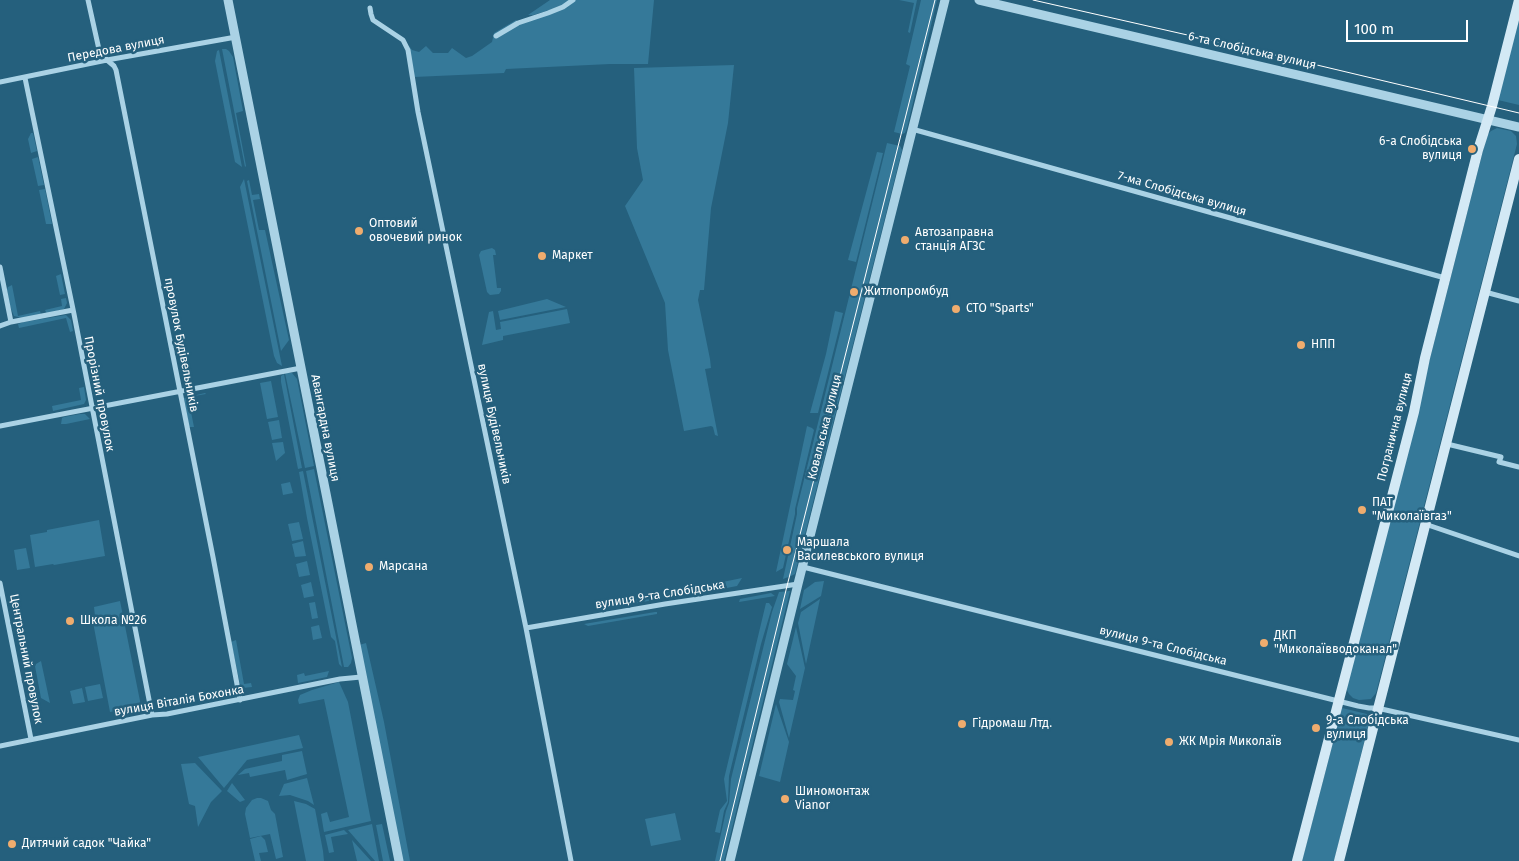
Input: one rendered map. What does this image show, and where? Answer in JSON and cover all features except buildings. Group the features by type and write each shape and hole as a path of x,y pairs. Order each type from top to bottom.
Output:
{"main road":[{"name":"Погранична вулиця","path":"1297,861 1414,412 1425,358 1519,0"},
{"path":"1339,861 1519,159"}],"street":[{"name":"провулок Будівельників","path":"88,0 100,54 116,70 240,700"},
{"name":"Авангардна вулиця","path":"228,0 399,861"},
{"path":"496,36 518,23 563,7 573,0"},
{"name":"Ковальська вулиця","path":"730,861 945,0"},
{"name":"6-та Слобідська вулиця","path":"979,0 1519,127"},
{"name":"вулиця Будівельників","path":"370,8 373,20 403,40 408,50 418,112 486,432 571,861"},
{"name":"Передова вулиця","path":"0,82 107,60 236,37"},
{"name":"Прорізний провулок","path":"25,78 73,310 152,715"},
{"name":"7-ма Слобідська вулиця","path":"912,129 1446,278"},
{"path":"0,267 11,322"},
{"path":"1485,292 1519,301"},
{"path":"0,326 11,322 73,310"},
{"path":"0,426 301,368"},
{"path":"1447,444 1500,457 1499,462 1519,467"},
{"path":"1425,524 1519,556"},
{"name":"вулиця 9-та Слобідська","path":"803,566 1369,708 1378,708 1519,740"},
{"name":"Центральний провулок","path":"0,583 31,739"},
{"name":"вулиця 9-та Слобідська","path":"526,628 798,584"},
{"name":"вулиця Віталія Бохонка","path":"0,746 340,679 361,677"}],"shaded area":[{"path":"550,0 570,0 560,7 528,15"},
{"path":"576,0 654,0 648,64 506,69 504,73 414,77 409,46 412,50 419,52 426,46 433,53 448,53 452,48 466,58 492,42 494,33 516,20 518,23 566,6"},
{"path":"899,0 917,0 910,33 908,32 914,3"},
{"path":"921,0 937,0 907,128 905,133 902,134 894,132 910,66 906,64"},
{"path":"1519,18 1519,105 1498,100"},
{"path":"222,49 229,51 233,57 243,111 236,113 245,167"},
{"path":"219,50 242,167 235,162 215,61 217,51"},
{"path":"734,65 728,123 711,208 704,290 700,290 698,300 710,359 711,368 705,369 718,436 715,435 711,426 684,431 668,350 665,303 625,206 643,180 637,148 634,68"},
{"path":"1497,128 1511,131 1516,136 1517,144 1376,693 1371,699 1359,700 1349,694 1347,684 1487,135"},
{"path":"31,133 33,133 37,151 31,153 28,139"},
{"path":"887,143 900,146 902,150 795,574 783,579 797,508"},
{"path":"877,152 883,153 856,262 848,260"},
{"path":"38,157 44,185 38,186 32,159"},
{"path":"244,179 282,366 277,363 274,356 240,187"},
{"path":"249,180 252,195 259,194 260,199 253,200 259,230 265,230 289,340 281,351 247,181"},
{"path":"45,189 52,224 46,224 39,190"},
{"path":"492,248 495,250 496,255 493,255 497,288 501,288 501,291 499,294 490,295 487,292 479,255 481,251"},
{"path":"61,274 65,294 60,295 56,276"},
{"path":"12,285 18,316 40,311 41,315 22,318 14,316 7,290"},
{"path":"66,298 67,303 64,309 47,314 45,310 62,306 61,299"},
{"path":"547,299 566,307 500,320 498,311"},
{"path":"567,309 570,323 503,336 503,340 482,345 489,312 493,311 496,330 501,329 500,322"},
{"path":"835,311 843,313 818,413 810,413 826,354"},
{"path":"66,315 71,320 73,331 70,332 66,318 19,328 18,324 24,322"},
{"path":"285,373 292,373 297,379 314,466 305,468"},
{"path":"284,374 302,468 298,469 281,382 281,376"},
{"path":"271,381 278,417 267,419 260,383"},
{"path":"84,387 86,400 84,404 53,411 52,406 81,400 79,388"},
{"path":"188,397 194,427 189,427 184,398"},
{"path":"85,414 90,419 61,424 62,418"},
{"path":"279,420 282,438 272,440 268,422"},
{"path":"807,426 814,430 783,568 776,572"},
{"path":"283,442 285,453 276,461 272,443"},
{"path":"314,469 352,658 348,667 344,667 306,471"},
{"path":"303,471 342,667 339,664 335,641 331,637 307,518 299,472"},
{"path":"290,482 293,493 283,495 281,484"},
{"path":"99,520 105,556 35,567 30,535"},
{"path":"299,522 303,539 292,541 288,524"},
{"path":"303,541 306,556 295,557 292,544"},
{"path":"26,548 30,568 17,570 14,550"},
{"path":"307,561 310,575 299,577 296,564"},
{"path":"742,578 737,586 709,590 708,585"},
{"path":"824,581 821,596 800,609 804,590 815,582"},
{"path":"311,582 314,596 304,598 301,585"},
{"path":"702,586 701,592 688,595 670,597 666,591"},
{"path":"790,591 724,861 715,861 729,803 731,779 772,612 779,592"},
{"path":"771,593 775,596 739,602 740,599"},
{"path":"650,595 653,600 618,607 605,606 604,603"},
{"path":"820,599 806,664 798,623 801,612"},
{"path":"120,601 141,706 110,712 92,617 95,616 94,607"},
{"path":"315,602 318,618 312,619 309,603"},
{"path":"766,603 769,603 772,607 761,644 729,776 728,802 724,811 720,833 715,832 720,810 727,801 724,779"},
{"path":"657,612 657,614 588,626 584,624"},
{"path":"319,625 322,638 313,640 311,627"},
{"path":"796,627 805,668 789,738 779,702 780,699 793,700 796,676 787,664"},
{"path":"236,640 244,684 251,683 252,687 242,688 240,684 231,642"},
{"path":"366,643 384,722 410,861 402,861 359,645"},
{"path":"41,661 50,703 41,698 35,666"},
{"path":"329,671 327,677 298,683 297,675 304,673 305,676"},
{"path":"339,682 348,702 371,821 324,832 321,814 327,812 330,822 349,817 324,699 299,704 298,700 300,695"},
{"path":"100,684 103,698 88,701 85,687"},
{"path":"82,688 85,702 73,704 70,691"},
{"path":"776,704 789,742 780,782 759,776"},
{"path":"1342,708 1371,715 1334,861 1302,861"},
{"path":"299,735 303,748 247,760 224,788 198,757"},
{"path":"302,751 307,774 287,780 285,770 250,777 249,773 238,775 245,769 282,761 282,755"},
{"path":"195,763 222,791 211,802 198,827 195,806 189,804 181,764"},
{"path":"307,778 314,805 290,795 279,796 284,784"},
{"path":"232,783 245,800 240,802 227,791"},
{"path":"257,798 268,801 271,810 275,814 283,857 276,859 270,834 250,838 245,814 246,808 252,800"},
{"path":"294,801 315,809 324,861 306,861"},
{"path":"675,813 681,840 651,846 645,819"},
{"path":"372,824 379,861 375,861 348,830"},
{"path":"382,824 390,861 383,861 376,825"},
{"path":"344,830 348,834 331,837 334,852 329,853 325,835"},
{"path":"261,836 265,840 268,852 259,853 261,861 255,861 250,839"},
{"path":"352,840 371,861 357,861"}],"tram line":[{"path":"720,861 787,586 935,0"},
{"path":"1033,0 1519,113"}],"place":[{"name":"6-а Слобідська вулиця","path":"1472,149"},
{"name":"Оптовий овочевий ринок","path":"359,231"},
{"name":"Автозаправна станція АГЗС","path":"905,240"},
{"name":"Маркет","path":"542,256"},
{"name":"Житлопромбуд","path":"854,292"},
{"name":"СТО \"Sparts\"","path":"956,309"},
{"name":"НПП","path":"1301,345"},
{"name":"ПАТ \"Миколаївгаз\"","path":"1362,510"},
{"name":"Маршала Василевського вулиця","path":"787,550"},
{"name":"Марсана","path":"369,567"},
{"name":"Школа №26","path":"70,621"},
{"name":"ДКП \"Миколаївводоканал\"","path":"1264,643"},
{"name":"Гідромаш Лтд.","path":"962,724"},
{"name":"9-а Слобідська вулиця","path":"1316,728"},
{"name":"ЖК Мрія Миколаїв","path":"1169,742"},
{"name":"Шиномонтаж Vianor","path":"785,799"},
{"name":"Дитячий садок \"Чайка\"","path":"12,844"}]}
